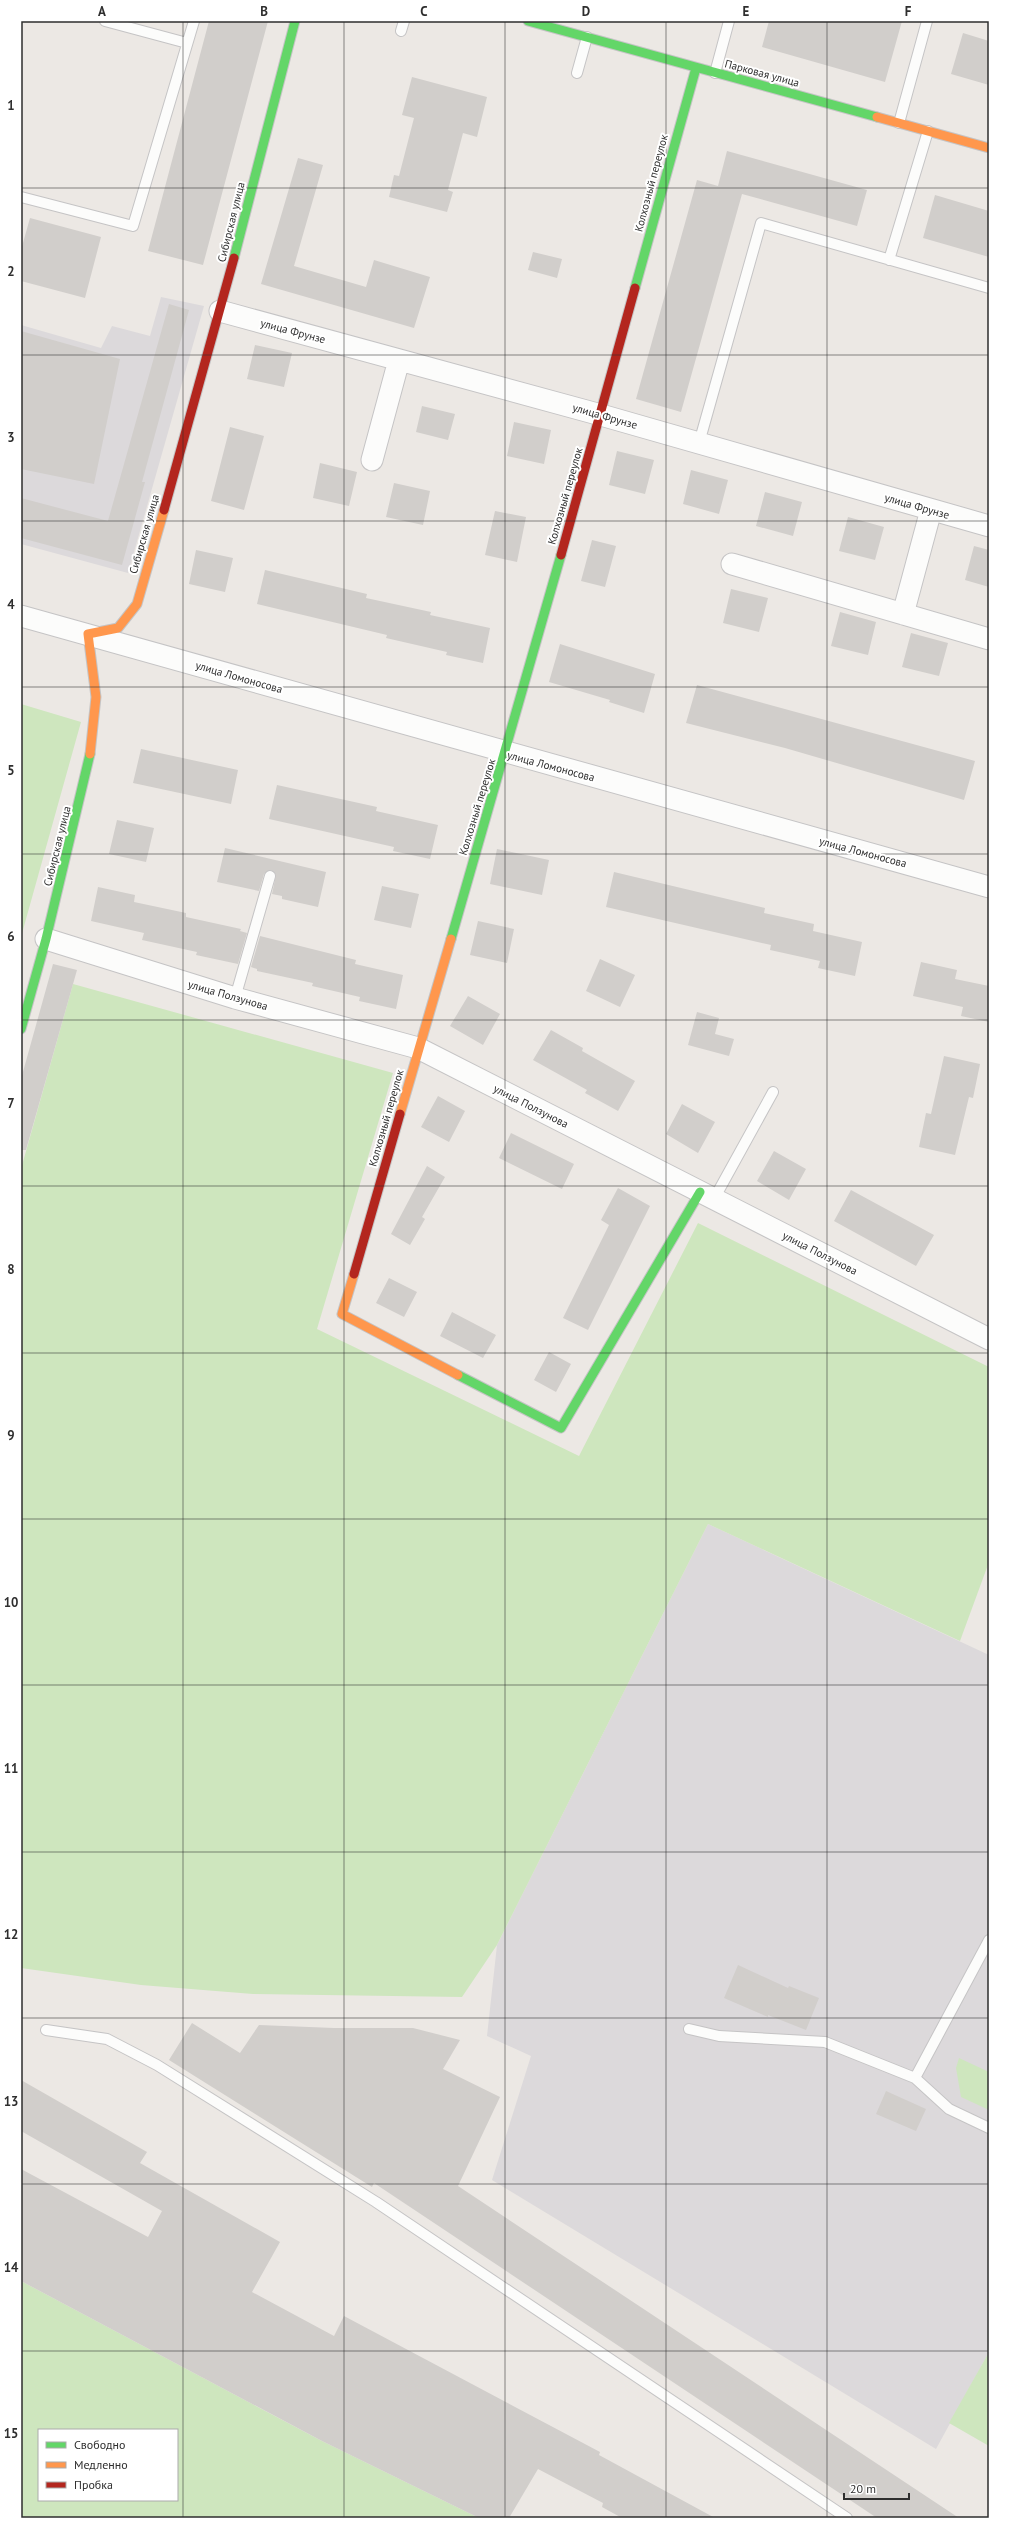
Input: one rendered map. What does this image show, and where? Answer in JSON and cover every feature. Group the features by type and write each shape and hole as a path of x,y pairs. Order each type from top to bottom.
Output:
{"street":[{"name":"Сибирская улица","path":"21,1029 46,940 88,768 96,697 88,634 118,628 137,604 220,311 295,21"},
{"name":"Парковая улица","path":"528,21 989,148"},
{"name":"Колхозный переулок","path":"696,68 506,753 418,1048 342,1314 561,1428 707,1195"},
{"name":"улица Фрунзе","path":"220,311 600,415 989,526"},
{"path":"372,460 399,360"},
{"path":"732,564 989,639"},
{"name":"улица Ломоносова","path":"21,616 989,887"},
{"name":"улица Ползунова","path":"46,940 235,998 418,1048 989,1339"}],"lane":[{"path":"106,21 187,43"},
{"path":"21,197 133,226 194,21"},
{"path":"401,31 404,21"},
{"path":"714,73 729,21"},
{"path":"899,123 927,21"},
{"path":"577,72 587,37"},
{"path":"889,260 928,131"},
{"path":"699,443 761,223 989,288"},
{"path":"903,614 931,510"},
{"path":"235,998 270,876"},
{"path":"707,1195 773,1092"},
{"path":"915,2078 989,1940"},
{"path":"689,2029 719,2036 825,2042 915,2078 949,2109 989,2128"},
{"path":"46,2030 107,2040 157,2065 376,2202 847,2518"}],"shaded area":[{"path":"161,297 204,306 128,573 21,544 21,325 101,348 112,326 150,336"},
{"path":"708,1524 989,1655 989,2352 936,2449 492,2180 531,2056 487,2036 497,1945"}],"green space":[{"path":"21,704 81,722 21,937"},
{"path":"73,984 393,1073 317,1329 579,1456 698,1223 989,1367 989,1562 960,1641 708,1524 497,1945 462,1997 253,1994 141,1985 21,1968 21,1169"},
{"path":"959,2058 989,2072 989,2110 961,2097 956,2068"},
{"path":"21,2281 320,2440 479,2518 21,2518"},
{"path":"989,2352 989,2446 949,2423"}],"building":[{"path":"209,21 268,21 203,265 148,251"},
{"path":"769,21 902,21 885,82 762,47"},
{"path":"963,33 989,41 989,85 951,74"},
{"path":"412,77 487,97 477,137 463,133 448,190 453,192 447,212 389,197 394,175 399,176 414,118 402,115"},
{"path":"727,151 867,190 857,226 742,194 681,412 636,399 697,180 718,186"},
{"path":"298,158 323,165 294,266 366,287 374,260 430,277 414,328 261,284"},
{"path":"935,195 989,211 989,257 923,238"},
{"path":"30,218 101,237 85,298 21,281 21,250"},
{"path":"533,252 562,259 557,278 528,270"},
{"path":"169,304 189,310 142,482 145,482 122,565 21,538 21,498 108,521"},
{"path":"21,331 120,359 94,484 21,469"},
{"path":"255,345 292,353 284,387 247,379"},
{"path":"422,406 455,414 448,440 416,432"},
{"path":"514,422 551,430 544,464 507,456"},
{"path":"230,427 264,436 244,510 211,501"},
{"path":"617,451 654,460 645,494 609,485"},
{"path":"320,463 357,472 349,506 313,498"},
{"path":"691,470 728,480 719,514 683,504"},
{"path":"394,483 430,491 423,525 386,517"},
{"path":"765,492 802,502 793,536 756,526"},
{"path":"495,511 526,517 517,562 485,555"},
{"path":"848,517 884,527 875,560 839,551"},
{"path":"592,540 616,546 605,587 581,581"},
{"path":"974,546 989,550 989,587 965,580"},
{"path":"196,550 233,558 225,592 189,584"},
{"path":"265,570 367,594 366,598 431,612 430,615 490,628 483,663 446,655 447,652 386,638 387,635 257,604"},
{"path":"731,589 768,598 759,632 723,623"},
{"path":"840,612 876,622 868,655 831,646"},
{"path":"911,633 948,643 939,676 902,667"},
{"path":"560,644 655,674 644,713 609,702 610,700 549,682"},
{"path":"697,685 975,761 964,800 785,748 686,723"},
{"path":"141,749 238,770 231,804 133,783"},
{"path":"277,785 377,807 376,811 438,825 430,859 393,851 394,847 269,819"},
{"path":"117,820 154,828 146,862 109,854"},
{"path":"225,848 326,872 318,907 282,899 282,896 272,894 276,875 271,870 264,874 259,891 217,882"},
{"path":"497,849 549,860 542,895 490,884"},
{"path":"614,872 765,908 764,913 814,924 813,931 862,942 855,976 818,968 820,961 770,950 771,945 606,907"},
{"path":"382,886 419,894 411,928 374,920"},
{"path":"98,887 135,895 134,902 186,913 186,917 241,929 240,931 247,933 238,964 196,955 197,952 142,940 144,933 91,921"},
{"path":"478,921 514,929 507,963 470,955"},
{"path":"260,936 356,960 355,964 403,975 396,1009 359,1001 360,997 312,986 313,983 257,971 257,969 251,967"},
{"path":"600,959 635,975 620,1007 586,991"},
{"path":"921,962 957,970 955,979 989,986 989,1022 961,1016 963,1007 913,996"},
{"path":"53,964 77,970 26,1150 21,1150 21,1079"},
{"path":"468,996 500,1014 483,1045 450,1026"},
{"path":"697,1012 719,1018 715,1034 734,1039 729,1056 688,1045"},
{"path":"551,1030 583,1048 582,1051 635,1081 618,1111 585,1093 587,1090 533,1060"},
{"path":"944,1056 980,1064 973,1098 969,1097 955,1155 919,1147 926,1113 931,1114"},
{"path":"438,1096 465,1111 449,1142 421,1127"},
{"path":"682,1104 715,1122 698,1153 666,1134"},
{"path":"511,1133 574,1164 562,1189 499,1158"},
{"path":"774,1151 806,1169 789,1200 757,1181"},
{"path":"427,1166 445,1177 422,1217 425,1219 410,1245 391,1234"},
{"path":"618,1188 650,1206 588,1330 563,1318 609,1225 601,1220"},
{"path":"851,1190 934,1235 916,1266 834,1221"},
{"path":"389,1278 417,1292 404,1317 376,1303"},
{"path":"452,1312 496,1335 483,1358 440,1336"},
{"path":"549,1352 571,1364 556,1392 534,1380"},
{"path":"738,1965 788,1988 789,1986 819,1998 806,2030 768,2015 768,2017 724,1998"},
{"path":"192,2023 240,2053 259,2025 334,2028 413,2028 460,2040 443,2069 500,2097 458,2186 959,2518 877,2518 374,2183 372,2187 169,2060"},
{"path":"21,2080 147,2152 140,2163 280,2242 252,2292 334,2336 344,2316 600,2452 599,2455 715,2518 622,2518 602,2507 603,2503 538,2469 509,2518 479,2518 322,2441 21,2281 21,2169 148,2237 162,2211 21,2131"},
{"path":"886,2091 926,2109 916,2131 876,2114"}],"traffic: fast":[{"path":"234,258 295,21"},
{"path":"528,21 877,117"},
{"path":"635,288 696,68"},
{"path":"451,939 561,555"},
{"path":"21,1029 46,939 90,754"},
{"path":"458,1375 561,1428 700,1192"}],"traffic: slow":[{"path":"877,117 989,148"},
{"path":"90,754 96,697 88,634 118,628 137,604 164,510"},
{"path":"400,1114 451,939"},
{"path":"354,1274 342,1314 458,1375"}],"traffic: jam":[{"path":"164,510 234,258"},
{"path":"561,555 635,288"},
{"path":"354,1274 400,1114"}]}
